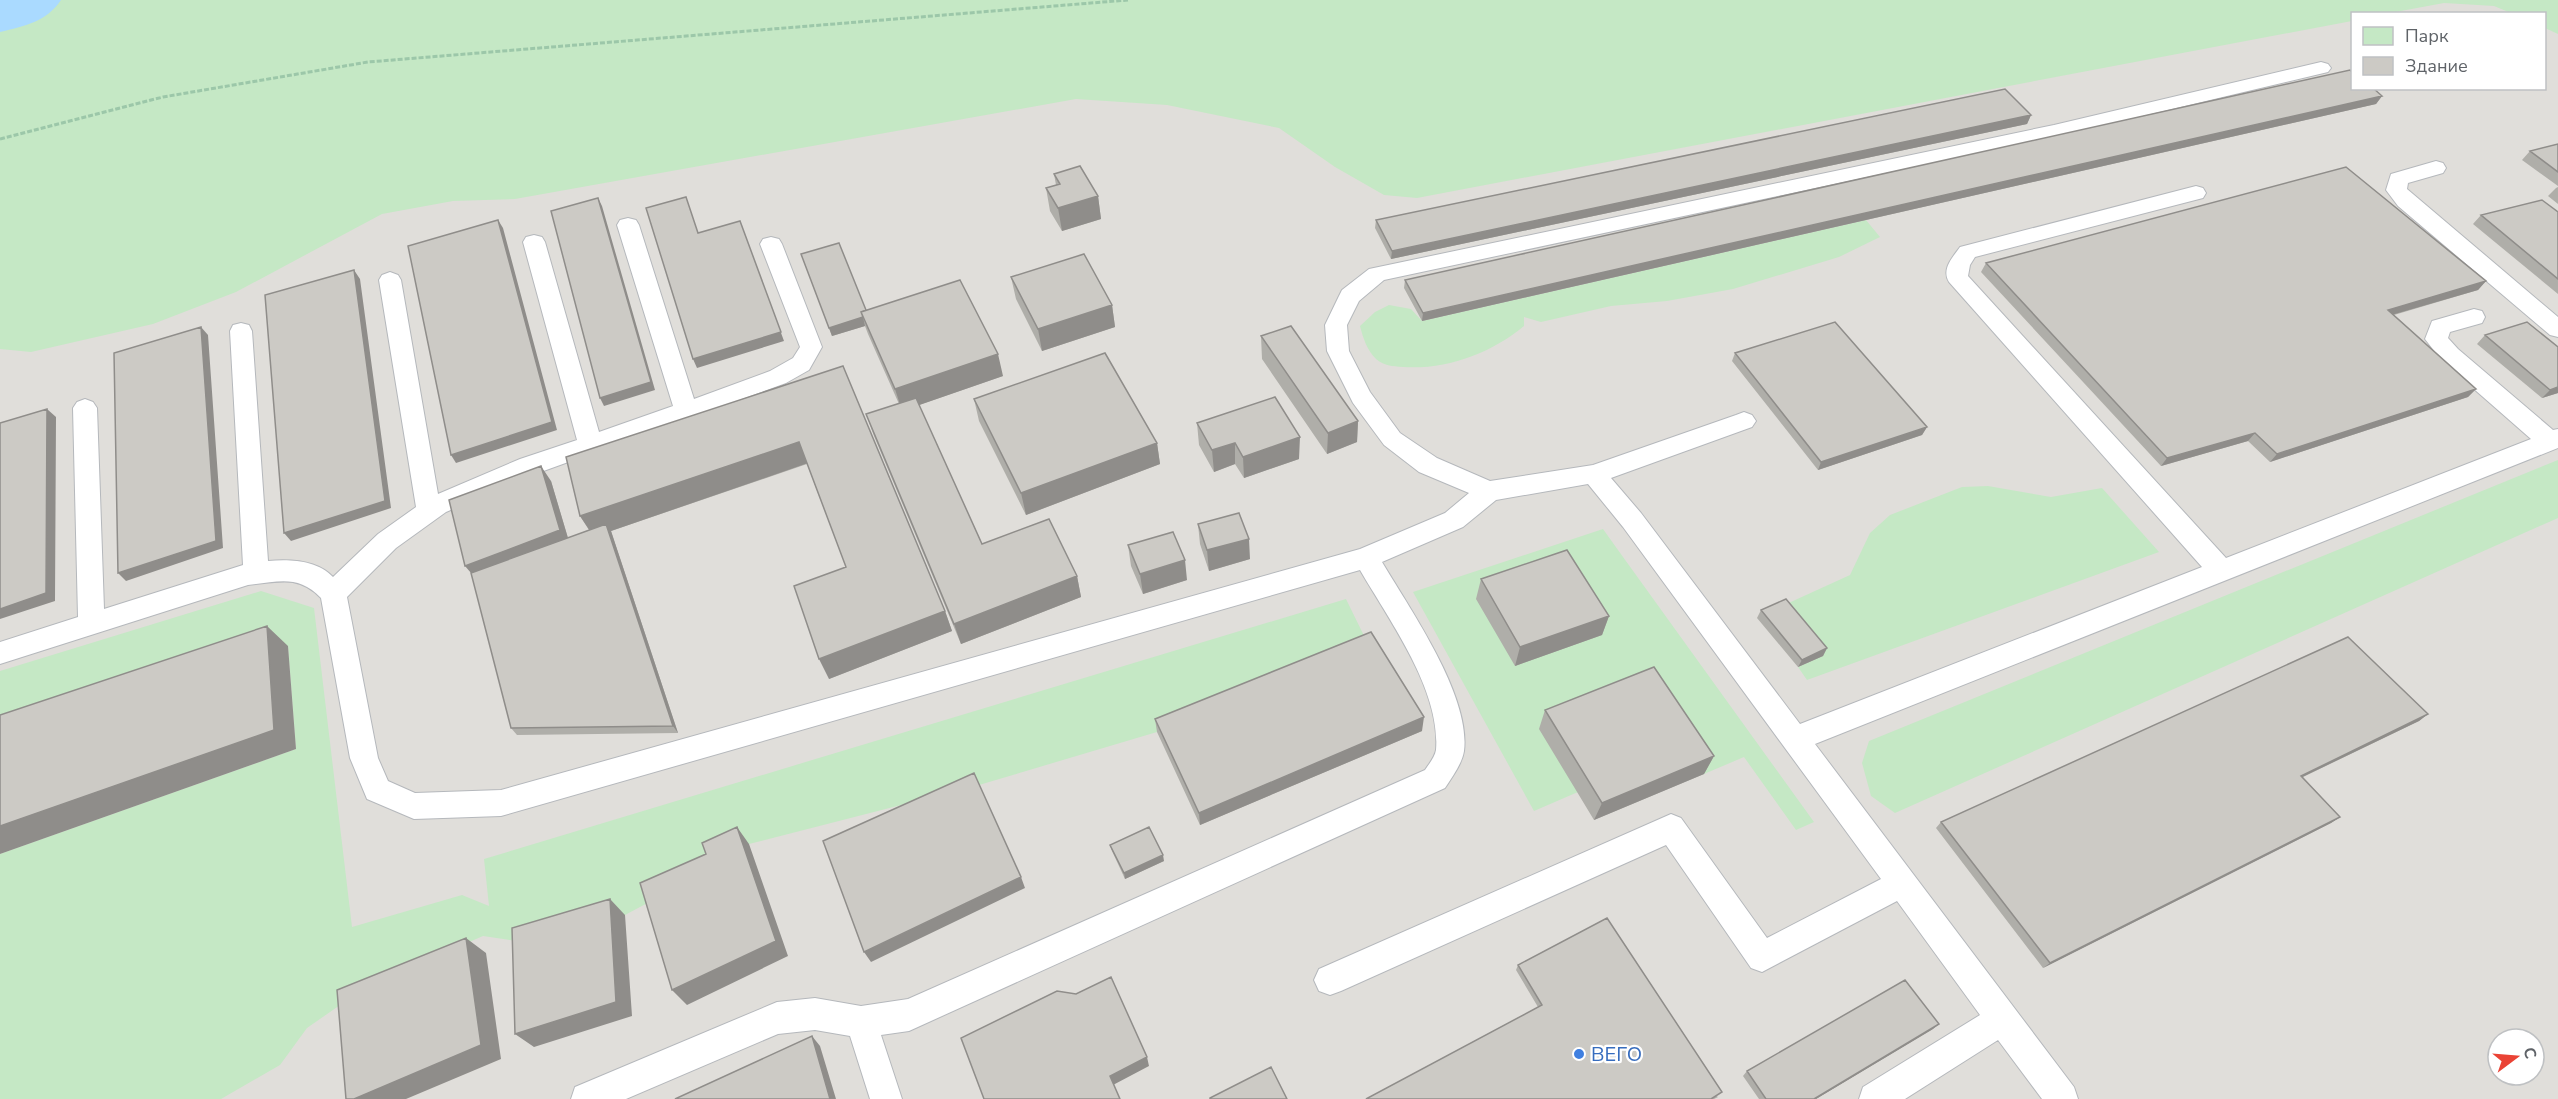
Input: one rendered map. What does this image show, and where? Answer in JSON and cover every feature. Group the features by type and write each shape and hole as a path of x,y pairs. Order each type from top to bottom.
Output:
{"lane":[{"path":"1489,491 1428,465 1392,439 1361,397 1338,351 1336,325 1350,296 1377,274 2054,131 2321,68"},
{"path":"2436,168 2398,179 2396,190 2405,201 2558,329"},
{"path":"2196,192 1968,252 1959,264 1958,277 1969,292 2221,570"},
{"path":"628,225 686,411"},
{"path":"534,242 590,444"},
{"path":"333,594 387,541 437,505 529,466 778,377 801,363 811,347 771,244"},
{"path":"390,280 429,511"},
{"path":"1794,739 2554,439 2450,355 2436,339 2440,327 2474,317"},
{"path":"241,331 256,573"},
{"path":"85,408 91,624"},
{"path":"0,653 256,573 289,570 317,577 333,594 364,758 377,790 414,806 501,803 1366,558 1454,520 1489,491 1594,474 1744,421"},
{"path":"1594,474 1632,520 2062,1099"},
{"path":"586,1099 777,1018 815,1014 861,1022 909,1015 1435,779 1450,753 1447,714 1429,670 1366,558"},
{"path":"1330,980 1671,828 1762,957 1902,884"},
{"path":"1875,1099 2002,1019"},
{"path":"861,1022 886,1099"}],"path":[{"path":"0,140 163,97 368,62 1128,0"}],"shaded area":[{"path":"0,0 2558,0 2558,1099 0,1099"}],"green space":[{"path":"0,0 2558,0 2558,34 2546,28 2546,12 2509,12 2494,6 2444,3 2395,12 2351,12 2351,21 1417,198 1384,195 1335,167 1279,128 1167,105 1076,99 515,199 453,201 382,214 236,292 153,324 31,352 0,349"},
{"path":"1866,220 1880,237 1839,257 1733,289 1667,301 1611,306 1541,322 1524,317 1524,326 1497,345 1451,363 1419,367 1385,364 1370,352 1360,326 1375,312 1389,305 1411,309 1422,321"},
{"path":"2558,460 2558,518 1895,813 1871,796 1862,763 1869,741"},
{"path":"1988,486 2051,497 2102,488 2159,552 1807,680 1798,667 1822,655 1782,606 1850,575 1870,533 1890,515 1962,487"},
{"path":"1603,529 1814,822 1796,830 1744,757 1704,774 1578,792 1534,811 1413,592"},
{"path":"261,591 314,608 352,927 462,895 489,906 484,859 1346,599 1369,646 1157,732 979,785 749,844 716,860 655,899 625,915 530,943 483,936 366,987 307,1028 280,1065 221,1099 0,1099 0,854 296,749 288,646 0,744 0,671"}],"building":[{"path":"2350,70 2351,90 2375,90 2382,96 1423,313 1405,280"},
{"path":"2005,89 2031,115 1392,251 1376,220"},
{"path":"2558,144 2558,172 2530,151"},
{"path":"1080,166 1098,196 1058,208 1046,188 1060,184 1054,174"},
{"path":"2346,167 2486,281 2388,310 2476,389 2277,454 2255,433 2167,458 1986,263"},
{"path":"686,197 698,233 740,221 781,332 693,359 646,208"},
{"path":"598,198 651,382 600,398 551,211"},
{"path":"2542,200 2558,212 2558,279 2481,215"},
{"path":"498,220 552,422 451,455 408,246"},
{"path":"839,243 866,310 861,312 863,317 829,328 801,254"},
{"path":"1084,254 1112,305 1038,329 1011,277"},
{"path":"354,270 385,501 284,533 265,295"},
{"path":"960,280 998,354 895,389 861,312"},
{"path":"1835,322 1927,427 1821,462 1735,353"},
{"path":"2527,322 2558,347 2558,387 2550,390 2485,335"},
{"path":"1291,326 1358,421 1328,433 1261,336"},
{"path":"201,327 216,541 118,573 114,353"},
{"path":"1105,353 1157,443 1021,493 974,399"},
{"path":"843,366 945,611 819,659 794,586 846,567 799,442 580,516 566,457"},
{"path":"1275,397 1300,437 1243,457 1235,443 1212,450 1197,423"},
{"path":"916,398 982,544 1049,519 1077,576 954,624 866,414"},
{"path":"47,409 46,593 0,609 0,423"},
{"path":"541,466 560,530 465,566 449,500"},
{"path":"1239,513 1249,539 1207,550 1198,524"},
{"path":"606,524 673,726 511,728 471,573"},
{"path":"1173,532 1185,560 1140,574 1128,545"},
{"path":"1567,550 1609,616 1520,647 1481,579"},
{"path":"1786,599 1827,648 1802,660 1761,610"},
{"path":"267,626 274,730 0,826 0,715"},
{"path":"1371,632 1424,717 1199,813 1155,719"},
{"path":"2348,637 2428,714 2301,776 2340,817 2050,963 1941,822"},
{"path":"1654,667 1714,756 1602,803 1545,710"},
{"path":"974,773 1021,877 864,952 823,841"},
{"path":"737,827 776,941 672,990 640,883 706,854 702,843"},
{"path":"1149,827 1163,855 1124,873 1110,845"},
{"path":"610,899 616,1002 515,1034 512,928"},
{"path":"1607,918 1722,1092 1711,1099 1366,1099 1542,1005 1518,965"},
{"path":"466,938 481,1045 354,1099 346,1099 337,990"},
{"path":"1111,977 1147,1057 1110,1076 1120,1099 984,1099 961,1038 1057,991 1076,994"},
{"path":"1905,980 1939,1024 1814,1099 1766,1099 1747,1071"},
{"path":"812,1036 830,1099 675,1099"},
{"path":"1271,1067 1287,1099 1210,1099 1210,1098"}],"waterway":[{"path":"0,13 29,0"}],"place":[{"name":"ВЕГО","path":"1579,1054"}]}
